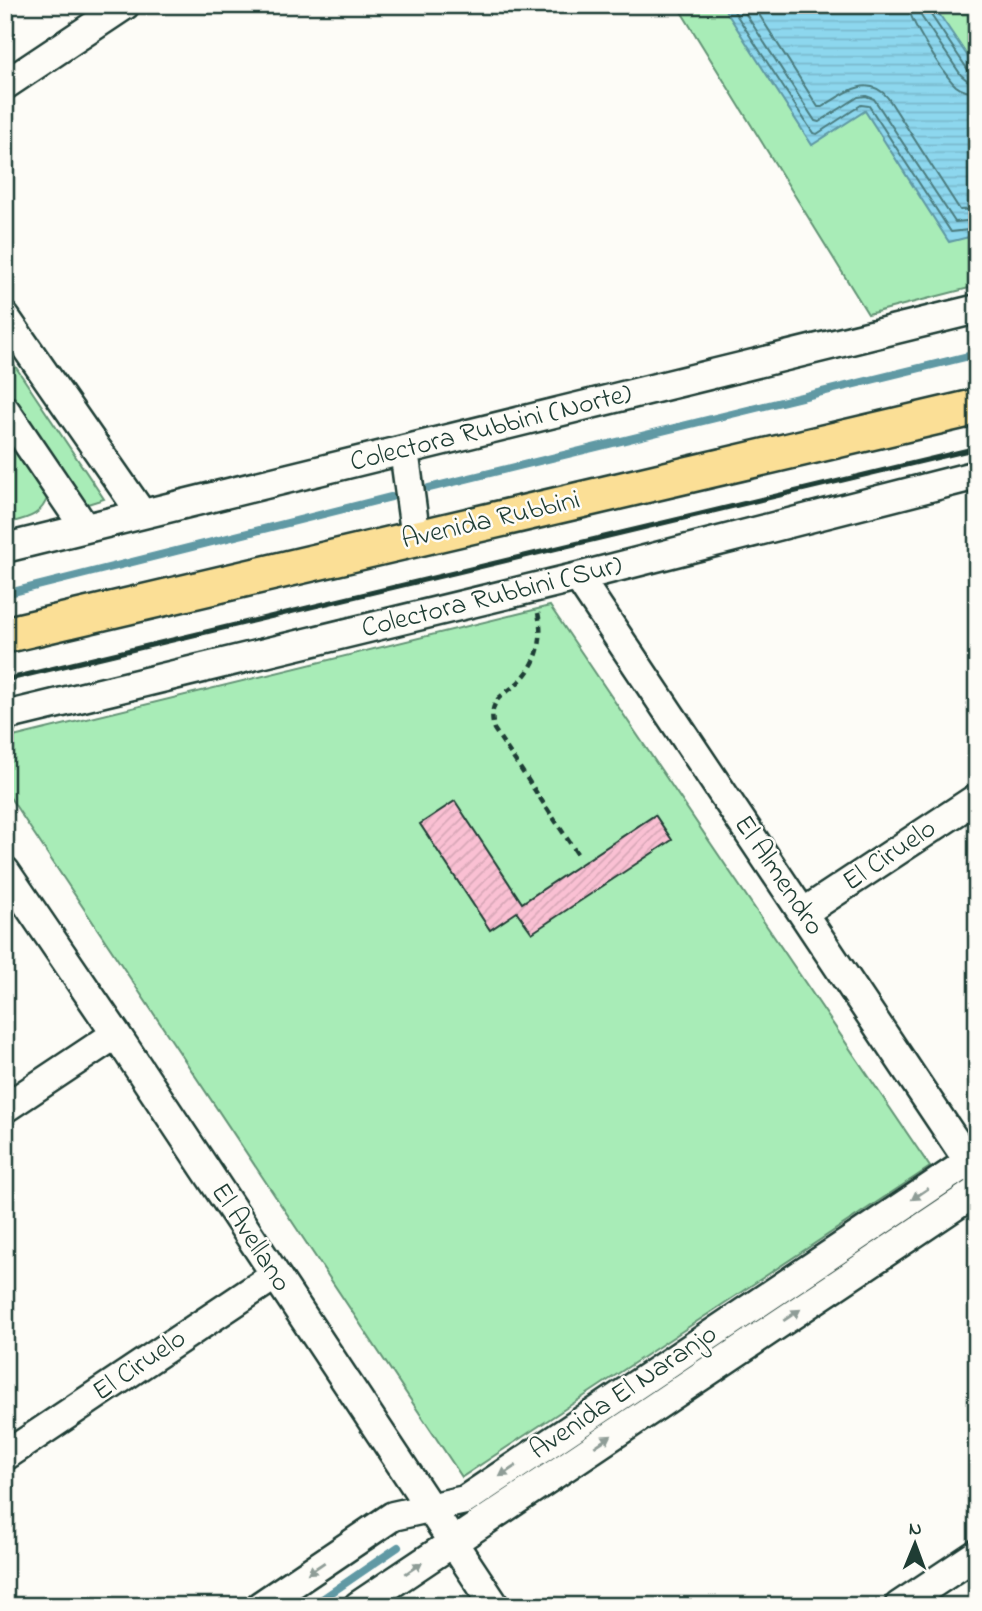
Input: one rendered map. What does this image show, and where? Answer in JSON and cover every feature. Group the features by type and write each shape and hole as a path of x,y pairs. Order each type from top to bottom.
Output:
{"main road":[{"name":"Avenida Rubbini","path":"5,635 977,407"}],"street":[{"path":"5,85 125,5"},
{"name":"Colectora Rubbini (Norte)","path":"5,548 977,309"},
{"path":"5,317 142,514"},
{"path":"5,410 85,528"},
{"path":"404,450 416,539"},
{"name":"Colectora Rubbini (Sur)","path":"5,716 578,578 977,475"},
{"name":"El Almendro","path":"578,578 974,1164"},
{"name":"El Ciruelo","path":"803,913 977,798"},
{"name":"El Avellano","path":"5,871 495,1606"},
{"path":"5,1108 116,1034"},
{"name":"Avenida El Naranjo","path":"260,1606 393,1516 465,1500 974,1164"},
{"name":"Avenida El Naranjo","path":"358,1606 977,1191"},
{"name":"El Ciruelo","path":"5,1456 274,1276"},
{"path":"899,1606 977,1554"}],"path":[{"path":"533,589 541,625 539,650 531,670 496,700 492,720 494,729 578,855"}],"green space":[{"path":"677,5 977,5 977,286 868,314"},
{"path":"5,351 104,499 81,506 5,394"},
{"path":"5,425 49,494 38,512 5,524"},
{"path":"550,606 930,1167 462,1477 5,790 5,739"}],"water":[{"path":"722,5 933,5 977,70 977,235 949,242 865,111 812,145"}],"building":[{"path":"455,801 522,903 655,815 672,840 532,933 517,912 490,930 420,824"}],"waterway":[{"path":"429,488 977,354"},
{"path":"5,594 391,497"},
{"path":"312,1606 398,1547"}],"railway":[{"path":"5,680 977,448"}]}
